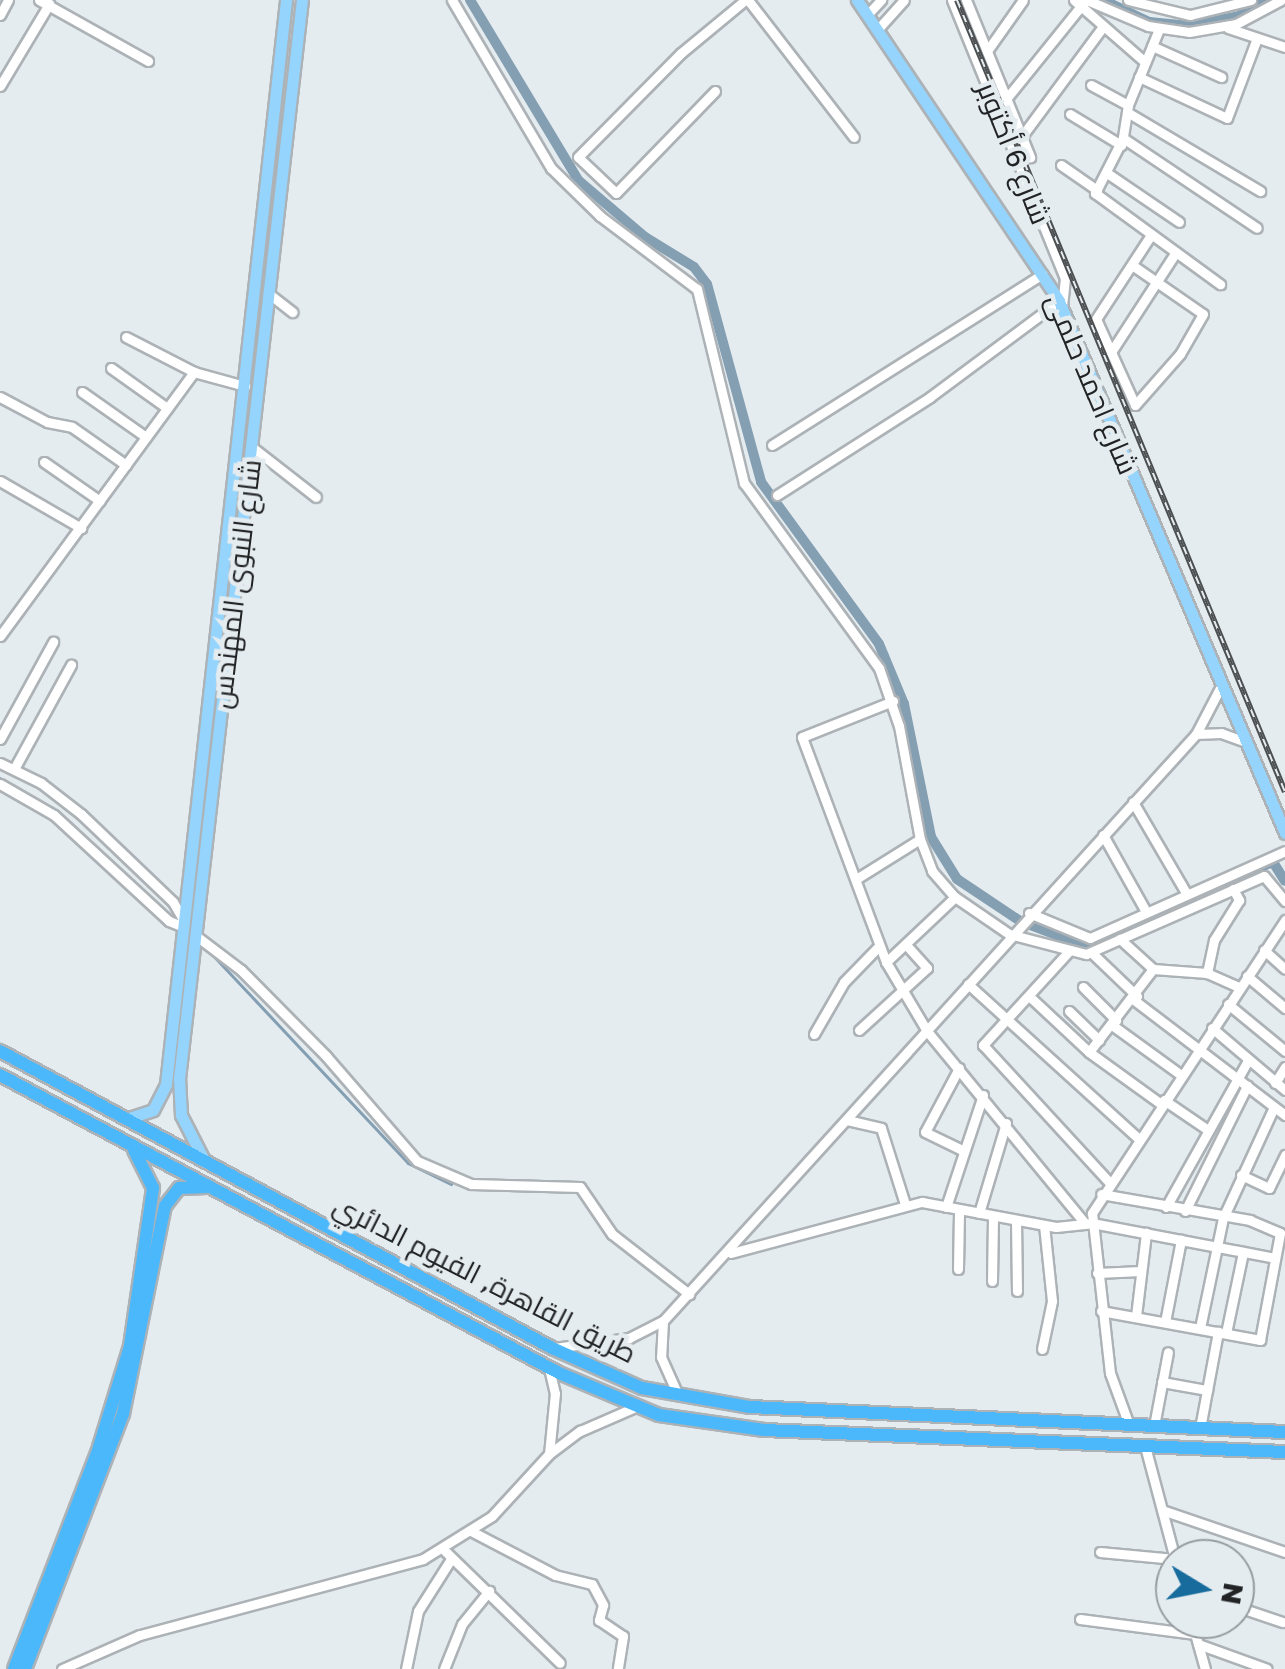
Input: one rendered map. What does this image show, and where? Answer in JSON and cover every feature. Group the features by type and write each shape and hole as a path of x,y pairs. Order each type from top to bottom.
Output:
{"highway":[{"name":"طريق القاهرة, الفيوم الدائري","path":"0,1051 552,1348 679,1398 920,1416 1285,1432"},
{"name":"طريق القاهرة, الفيوم الدائري","path":"0,1075 549,1368 634,1408 734,1427 1285,1452"},
{"path":"34,1094 44,1075"},
{"path":"14,1669 94,1464 130,1346 153,1188 130,1144"},
{"path":"25,1669 123,1414 165,1206 179,1188 212,1187"},
{"path":"342,1259 352,1240"},
{"path":"919,1436 920,1416"}],"main road":[{"name":"شارع النبوى المهندس","path":"205,1162 178,1099 244,386 286,0"},
{"name":"شارع النبوى المهندس","path":"126,1119 153,1110 164,1094 252,447 302,0"},
{"name":"شارع احمد حلمى","path":"857,0 1061,304 1219,690 1285,833"},
{"path":"284,18 299,19"},
{"path":"281,43 296,44"},
{"path":"184,927 195,935"}],"street":[{"path":"0,15 8,0"},
{"path":"452,0 551,168 600,216 697,289 744,482 864,645 893,701 920,839 932,870 955,897 1011,932 1093,954 1136,998 1285,1115"},
{"path":"714,91 616,193 578,158 681,53 746,0 854,138"},
{"path":"868,16 882,0"},
{"path":"877,30 904,0"},
{"name":"شارع 6 أكتوبر","path":"952,0 1065,278 1061,304"},
{"path":"987,51 1023,0"},
{"path":"1128,0 1190,15 1251,0"},
{"path":"1225,27 1281,0"},
{"path":"0,86 44,2 148,61"},
{"path":"1082,2 1102,28 1145,62"},
{"path":"1082,2 1159,29 1225,27 1285,47"},
{"path":"1006,98 1082,2"},
{"name":"شارع 6 أكتوبر","path":"971,3 1030,157"},
{"path":"1022,136 1102,28"},
{"path":"1096,190 1122,141 1138,77 1159,29"},
{"path":"1138,77 1227,118 1258,38"},
{"path":"1152,46 1221,77"},
{"path":"1091,85 1260,191"},
{"path":"1070,114 1122,141 1257,228"},
{"path":"1062,164 1220,284"},
{"path":"1106,172 1178,222"},
{"path":"1132,265 1203,314 1180,354 1135,405 1096,319 1151,235"},
{"path":"1112,352 1176,252"},
{"path":"772,446 1044,274"},
{"path":"268,292 292,312"},
{"path":"777,494 930,397 1061,304"},
{"path":"126,337 194,372 244,386"},
{"path":"111,368 167,408"},
{"path":"0,636 62,545 81,528 194,372"},
{"path":"82,392 146,437"},
{"path":"0,397 47,422 72,427 126,465"},
{"path":"252,447 316,497"},
{"path":"44,462 100,501"},
{"path":"0,481 81,528"},
{"path":"0,739 53,642"},
{"path":"14,769 71,664"},
{"path":"552,1348 629,1338 663,1321 728,1254 1011,932 1196,734 1219,690"},
{"path":"893,701 802,737 819,797 901,991 927,1031 1088,1223 1116,1398 1129,1425"},
{"path":"1196,734 1221,732 1243,741"},
{"path":"0,763 87,820 177,906 184,927"},
{"path":"0,784 54,815 184,927"},
{"path":"1132,802 1184,891"},
{"path":"1103,835 1144,908"},
{"path":"856,879 920,839"},
{"path":"1027,915 1090,938 1144,908 1285,850"},
{"path":"1093,954 1232,888 1268,877 1285,901"},
{"path":"1207,973 1214,940 1239,900 1232,888"},
{"path":"886,962 955,897"},
{"path":"1088,1223 1101,1194 1285,920"},
{"path":"195,935 305,1034 417,1161 471,1184 580,1187 612,1234 689,1294"},
{"path":"1120,938 1153,969 1207,973 1239,987"},
{"path":"859,1030 927,968 906,945"},
{"path":"814,1034 844,982 879,946"},
{"path":"1070,950 984,1045 1109,1182"},
{"path":"1264,950 1285,969"},
{"path":"1089,1052 1136,998 1153,969"},
{"path":"1247,976 1285,1008"},
{"path":"968,984 1138,1138"},
{"path":"1082,987 1114,1023 1181,1075"},
{"path":"1029,996 1089,1052 1208,1130"},
{"path":"1228,1004 1285,1051"},
{"path":"1069,1011 1099,1040"},
{"path":"1212,1028 1285,1090"},
{"path":"1166,1207 1248,1060"},
{"path":"1275,1082 1285,1067"},
{"path":"959,1068 925,1132 962,1150"},
{"path":"1185,1211 1247,1086"},
{"path":"946,1207 983,1095"},
{"path":"1200,1328 1223,1218 1274,1107"},
{"path":"847,1120 881,1128 904,1204"},
{"path":"979,1213 1006,1124"},
{"path":"1241,1175 1269,1188 1285,1155"},
{"path":"1101,1194 1250,1220 1283,1230 1260,1340 1101,1310"},
{"path":"728,1254 904,1204 946,1207 1044,1225 1088,1223 1275,1258"},
{"path":"958,1269 959,1209"},
{"path":"992,1216 992,1280"},
{"path":"1016,1220 1017,1291"},
{"path":"1042,1349 1052,1301 1044,1225"},
{"path":"1136,1316 1146,1233"},
{"path":"1166,1322 1181,1240"},
{"path":"1200,1428 1243,1252"},
{"path":"1096,1273 1140,1272"},
{"path":"663,1321 661,1357 679,1398"},
{"path":"1154,1426 1168,1352"},
{"path":"549,1368 555,1393 549,1454"},
{"path":"1162,1382 1207,1390"},
{"path":"62,1669 140,1635 327,1590 443,1549 471,1531 549,1454 634,1408"},
{"path":"1100,1552 1175,1559 1145,1446"},
{"path":"1162,1510 1285,1552"},
{"path":"471,1531 555,1575 592,1584 603,1605 598,1620 623,1636 618,1669"},
{"path":"443,1549 560,1662"},
{"path":"406,1669 418,1611 450,1559"},
{"path":"444,1669 462,1624 488,1591"},
{"path":"1255,1613 1282,1622"},
{"path":"1080,1619 1155,1632"},
{"path":"1197,1639 1205,1669"},
{"path":"1197,1639 1267,1669"}],"waterway":[{"path":"470,0 578,180 645,237 694,267 707,284 761,482 879,644 904,704 931,837 957,879 1020,921 1083,945 1098,938"},
{"path":"1103,0 1149,22 1190,26 1239,16 1262,0"},
{"path":"0,778 58,813"},
{"path":"1223,882 1273,862 1285,881"},
{"path":"153,900 165,911"},
{"path":"213,955 408,1163 451,1184"}],"railway":[{"path":"957,0 1285,792"}]}
